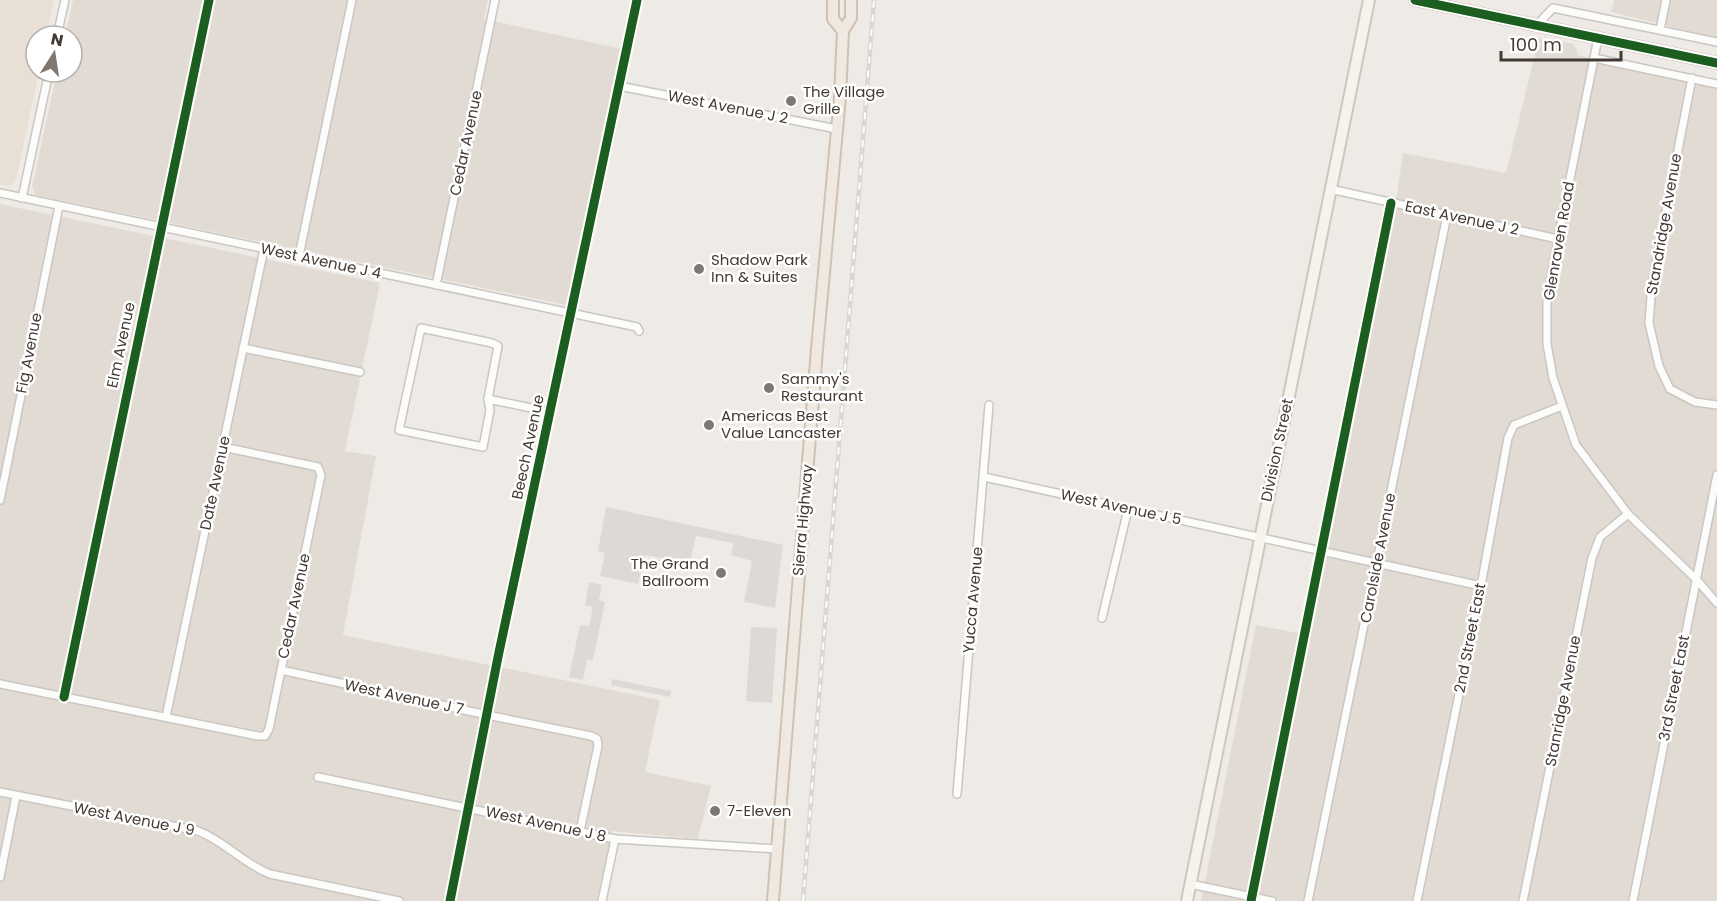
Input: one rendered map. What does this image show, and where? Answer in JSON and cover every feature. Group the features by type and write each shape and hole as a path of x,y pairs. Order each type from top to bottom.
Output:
{"main road":[{"name":"Sierra Highway","path":"833,0 833,19 843,31"},
{"name":"Sierra Highway","path":"773,901 837,129 843,31 851,18 851,0"},
{"name":"Division Street","path":"1187,901 1369,0"},
{"path":"1415,0 1717,63"}],"street":[{"path":"60,24 65,0"},
{"name":"Elm Avenue","path":"64,697 209,0"},
{"path":"299,256 352,0"},
{"name":"Cedar Avenue","path":"436,285 495,0"},
{"name":"Beech Avenue","path":"450,901 550,412 638,0"},
{"path":"1660,30 1666,0"},
{"path":"1537,25 1553,8 1717,42"},
{"name":"Glenraven Road","path":"1598,38 1547,301 1547,344 1553,378 1576,446 1628,514 1717,603"},
{"path":"1594,58 1717,84"},
{"name":"Standridge Avenue","path":"1692,78 1652,284 1649,323 1659,366 1670,389 1695,402 1717,405"},
{"path":"22,198 46,84"},
{"name":"West Avenue J 2","path":"619,86 837,129"},
{"name":"East Avenue J 2","path":"1330,189 1558,239"},
{"name":"West Avenue J 4","path":"0,193 637,327 639,332"},
{"path":"1251,899 1391,203"},
{"name":"Fig Avenue","path":"0,500 59,206"},
{"name":"Carolside Avenue","path":"1308,901 1447,215"},
{"name":"Date Avenue","path":"166,717 264,249"},
{"path":"421,328 498,346 488,399 490,410 483,447 399,430 421,328"},
{"path":"243,348 360,372"},
{"path":"488,399 550,412"},
{"name":"Yucca Avenue","path":"957,794 989,405"},
{"name":"2nd Street East","path":"1417,901 1481,586 1508,438 1514,425 1562,406"},
{"name":"Cedar Avenue","path":"166,717 258,736 265,736 269,729 321,475 318,467 223,447"},
{"name":"3rd Street East","path":"1633,901 1717,475"},
{"name":"West Avenue J 5","path":"984,477 1481,586"},
{"path":"1102,618 1128,509"},
{"name":"Stanridge Avenue","path":"1523,901 1592,558 1600,537 1628,514"},
{"name":"West Avenue J 7","path":"281,670 597,739 598,746 580,831"},
{"path":"0,684 166,717"},
{"name":"West Avenue J 8","path":"318,777 615,839 777,849"},
{"name":"West Avenue J 9","path":"0,792 198,831 209,835 270,874 399,901"},
{"path":"0,877 16,796"},
{"path":"602,901 615,839"},
{"path":"1190,884 1251,899 1272,901"}],"shaded area":[{"path":"0,0 54,0 49,24 24,24 24,84 36,84 16,180 13,185 9,186 0,184"},
{"path":"73,0 488,0 484,19 622,49 566,305 36,195 32,187 54,84 84,84 84,24 68,24"},
{"path":"1614,0 1717,0 1717,38 1611,12"},
{"path":"1539,38 1574,44 1578,55 1717,86 1717,901 1201,901 1256,625 1308,635 1395,208 1403,153 1506,173"},
{"path":"0,204 380,283 345,451 376,456 343,635 660,700 645,772 711,786 698,839 612,831 597,901 0,901"},
{"path":"606,507 783,545 775,608 744,602 752,561 731,555 734,543 696,536 690,563 645,555 638,584 600,576 605,553 598,551"},
{"path":"589,582 602,585 599,600 605,602 593,660 587,659 583,680 569,677 580,625 589,626 593,607 585,605"},
{"path":"751,627 777,628 772,703 746,701"},
{"path":"612,679 671,691 670,697 611,685"}],"railway":[{"path":"803,901 874,0"}],"cycle path":[{"path":"64,697 209,0"},
{"path":"450,901 498,657 637,0"},
{"path":"1415,0 1717,63"},
{"path":"1251,901 1391,203"}],"place":[{"name":"The Village Grille","path":"791,101"},
{"name":"Shadow Park Inn & Suites","path":"699,269"},
{"name":"Sammy's Restaurant","path":"769,388"},
{"name":"Americas Best Value Lancaster","path":"709,425"},
{"name":"The Grand Ballroom","path":"721,573"},
{"name":"7-Eleven","path":"715,811"}]}
